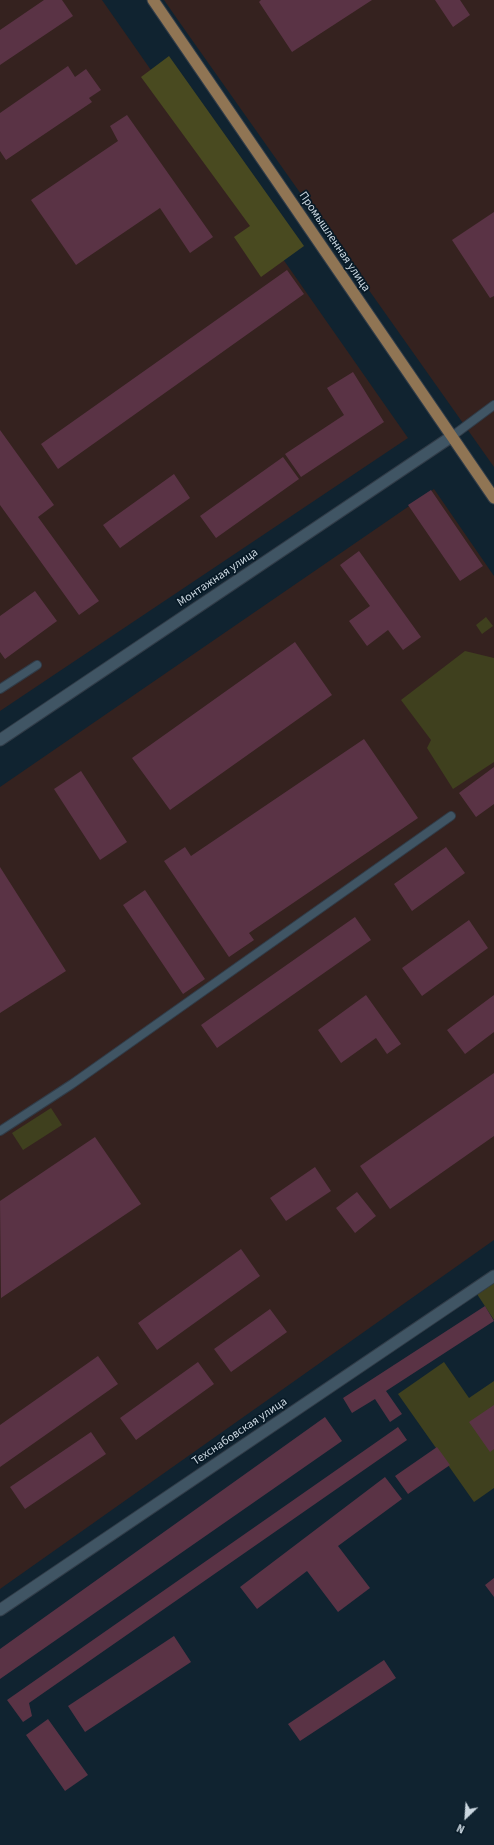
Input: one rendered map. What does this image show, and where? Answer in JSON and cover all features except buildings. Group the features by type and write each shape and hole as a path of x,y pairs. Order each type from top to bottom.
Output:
{"main road":[{"name":"Промышленная улица","path":"153,0 494,498"}],"street":[{"name":"Монтажная улица","path":"0,740 451,437"},
{"name":"Техснабовская улица","path":"0,1610 494,1276"}],"lane":[{"path":"451,437 494,405"},
{"path":"0,689 37,665"},
{"path":"0,1131 78,1079 451,816"}],"shaded area":[{"path":"0,0 102,0 408,438 0,711"},
{"path":"164,0 494,0 494,467 180,23"},
{"path":"169,56 304,246 261,277 234,237 250,226 141,77"},
{"path":"434,489 494,576 494,1240 0,1589 0,787"}],"green space":[{"path":"486,617 493,626 482,634 476,625"},
{"path":"465,651 494,658 494,762 453,789 427,748 431,740 401,700"},
{"path":"51,1108 62,1125 23,1150 12,1133"},
{"path":"494,1283 494,1320 477,1294"},
{"path":"444,1362 469,1398 494,1381 494,1488 474,1502 398,1394"}]}
